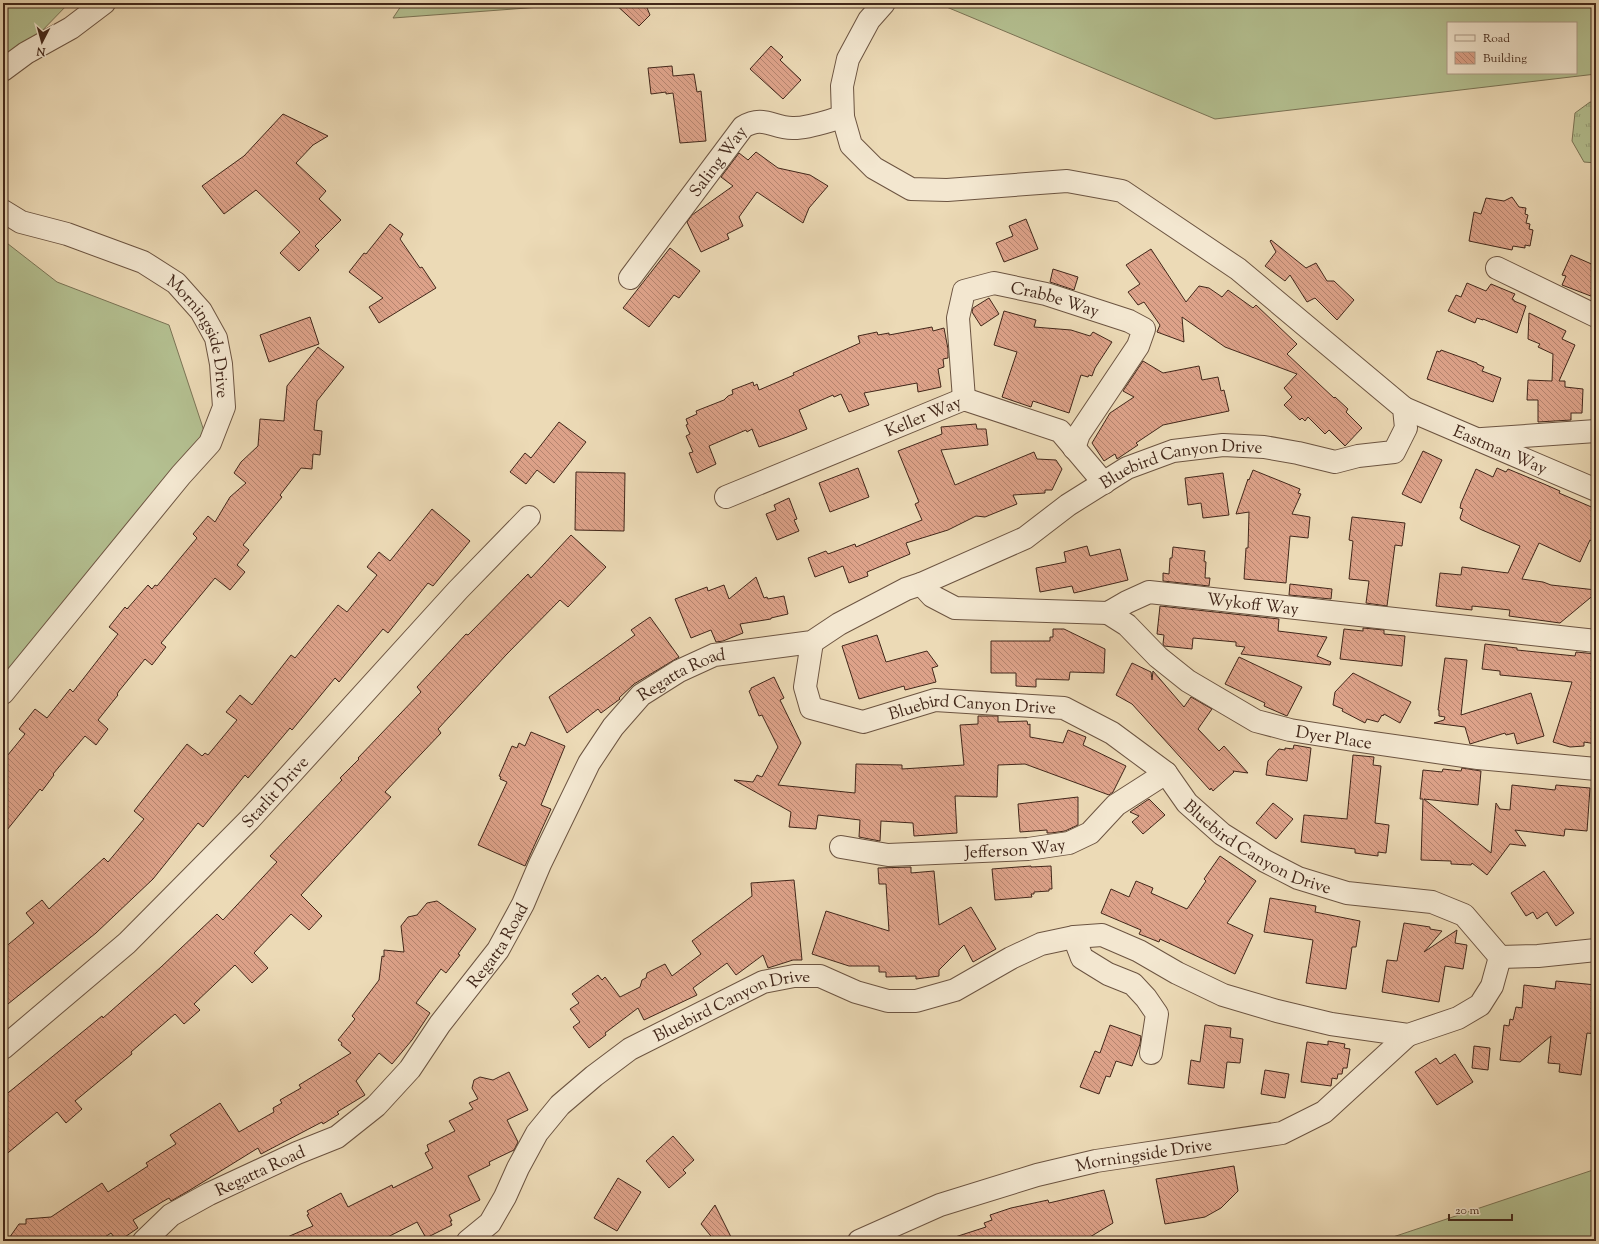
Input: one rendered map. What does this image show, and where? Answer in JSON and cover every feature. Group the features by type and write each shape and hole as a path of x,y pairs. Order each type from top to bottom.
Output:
{"street":[{"path":"3,70 26,53 71,28 104,3"},
{"path":"884,3 869,20 848,59 842,86 843,117 851,145 874,168 911,189 947,190 1067,181 1122,191 1238,269 1404,408"},
{"name":"Saling Way","path":"630,278 743,127 751,123 764,121 784,127 798,128 843,117"},
{"name":"Morningside Drive","path":"3,211 20,222 67,234 101,248 143,262 176,283 201,311 216,338 221,364 224,407 210,443 181,475 3,693"},
{"path":"1497,268 1596,316"},
{"name":"Crabbe Way","path":"964,399 958,318 964,291 994,283 1046,294 1129,321 1144,329 1138,346 1079,434 1074,448"},
{"name":"Keller Way","path":"726,497 964,399 1060,431 1104,483"},
{"name":"Eastman Way","path":"1404,408 1596,490"},
{"name":"Bluebird Canyon Drive","path":"468,1241 490,1224 537,1133 560,1105 594,1076 630,1049 763,982 794,976 820,976 856,992 888,1001 916,1001 955,990 1011,958 1041,944 1074,937 1102,935 1139,951 1177,973 1222,996 1331,1024 1408,1035 1458,1018 1480,1005 1492,986 1500,957 1464,915 1432,902 1347,893 1298,878 1265,862 1222,834 1187,803 1166,773 1112,733 1064,708 935,700 863,722 811,708 805,687 812,642 839,624 906,588 921,584 1025,538 1068,506 1127,468 1173,451 1224,445 1264,447 1335,462 1358,456 1394,452 1406,428 1404,408"},
{"path":"1478,439 1596,431"},
{"name":"Starlit Drive","path":"3,1048 132,938 249,820 458,590 529,517"},
{"path":"921,584 932,596 955,608 1108,613"},
{"name":"Wykoff Way","path":"1108,613 1149,592 1596,641"},
{"name":"Dyer Place","path":"1108,613 1127,626 1158,657 1188,681 1256,721 1290,730 1478,758 1596,769"},
{"name":"Regatta Road","path":"144,1241 172,1215 209,1194 265,1167 337,1137 376,1106 410,1069 440,1024 498,950 523,904 540,864 589,763 613,728 642,695 679,671 714,655 812,642"},
{"name":"Jefferson Way","path":"841,847 888,855 1028,849 1069,843 1090,833 1116,805 1166,773"},
{"path":"1074,937 1082,958 1108,974 1133,984 1146,998 1157,1014 1151,1053"},
{"path":"1500,957 1538,956 1596,950"},
{"name":"Morningside Drive","path":"859,1241 940,1205 1037,1175 1096,1161 1282,1133 1324,1112 1408,1035"}],"green space":[{"path":"3,3 69,3 3,71"},
{"path":"403,3 594,3 393,18"},
{"path":"937,3 1596,3 1596,74 1215,119"},
{"path":"1590,102 1596,103 1596,163 1584,162 1572,141 1575,113"},
{"path":"3,240 57,282 169,325 206,437 3,685"},
{"path":"1596,1169 1596,1241 1382,1241 1384,1240"}],"building":[{"path":"614,3 645,3 650,15 639,26"},
{"path":"771,46 783,57 780,60 801,80 783,99 750,69"},
{"path":"672,66 673,76 694,74 697,92 701,91 706,141 680,143 673,93 666,94 666,92 651,94 648,68"},
{"path":"283,114 328,136 313,145 296,163 326,191 319,199 341,220 315,246 319,250 299,271 280,253 300,232 256,190 224,214 202,186 244,156"},
{"path":"756,152 778,168 810,175 828,186 809,208 803,223 757,192 739,217 743,226 727,234 729,239 701,252 687,222 692,215 733,186 721,177 739,153 748,160"},
{"path":"1512,197 1519,207 1526,208 1525,214 1528,215 1526,223 1530,224 1529,229 1533,230 1530,246 1525,245 1525,248 1513,246 1512,250 1469,241 1474,212 1481,214 1486,198 1504,201"},
{"path":"1026,219 1038,249 1004,262 996,243 1013,236 1009,226"},
{"path":"390,224 403,234 400,239 436,288 379,323 369,307 383,298 349,272 364,253 366,254"},
{"path":"1271,240 1306,268 1316,263 1327,281 1334,281 1354,300 1337,320 1315,298 1307,302 1290,275 1285,281 1265,266 1276,252 1270,241"},
{"path":"670,248 700,271 679,298 674,295 649,327 623,308"},
{"path":"1151,249 1186,302 1199,286 1209,288 1222,297 1228,290 1253,308 1256,305 1297,344 1287,354 1334,398 1335,397 1348,409 1346,412 1362,428 1345,446 1329,430 1325,434 1308,417 1305,421 1302,418 1300,420 1284,405 1292,397 1284,388 1297,374 1225,347 1182,317 1184,342 1157,332 1160,325 1144,302 1138,305 1128,292 1140,284 1126,265"},
{"path":"1571,255 1596,266 1596,298 1562,285 1566,276 1562,275"},
{"path":"1053,269 1078,277 1074,290 1050,282"},
{"path":"1467,283 1486,291 1491,284 1515,294 1512,299 1526,306 1517,333 1483,319 1477,318 1475,323 1448,311 1456,295 1461,297"},
{"path":"989,298 999,314 981,326 972,312 973,308"},
{"path":"1004,311 1036,320 1034,327 1071,330 1090,336 1093,332 1112,342 1095,368 1092,376 1089,375 1088,377 1081,375 1069,413 1033,401 1031,407 1002,397 1017,352 994,345"},
{"path":"1529,313 1566,331 1562,339 1575,345 1559,381 1565,381 1565,387 1583,389 1582,413 1571,413 1571,420 1538,422 1538,400 1527,400 1528,380 1552,381 1553,354 1538,347 1540,344 1528,339"},
{"path":"310,317 319,344 269,362 260,335"},
{"path":"932,327 933,331 944,328 948,349 948,358 943,359 944,367 938,369 941,387 918,392 917,383 864,393 869,405 849,412 841,394 834,397 833,395 799,410 807,429 759,447 752,429 747,432 746,430 709,446 716,464 697,473 689,453 693,452 686,436 690,434 686,425 688,424 686,419 697,414 696,411 724,400 733,394 732,390 753,382 754,386 757,384 759,390 794,375 793,373 860,343 858,336 877,332 878,335 889,333 889,335"},
{"path":"318,347 344,367 317,401 314,430 322,431 320,455 313,454 312,469 301,468 280,495 282,497 243,545 249,550 237,565 245,572 230,590 215,578 161,643 166,647 152,665 145,659 98,720 108,729 96,745 85,736 53,774 54,775 42,791 40,789 3,835 3,761 25,734 19,729 35,709 47,718 70,689 73,692 118,634 109,627 125,607 127,609 148,585 152,589 155,585 157,586 197,538 193,534 208,516 215,522 230,497 246,483 234,473 241,462 258,446 260,419 284,421 287,386"},
{"path":"1441,350 1477,363 1484,367 1482,371 1501,378 1493,402 1427,379 1437,351 1440,352"},
{"path":"1143,361 1163,373 1199,366 1202,380 1218,377 1221,391 1224,390 1229,411 1163,425 1136,443 1138,445 1117,459 1115,454 1104,461 1092,443 1110,413 1134,397 1123,391"},
{"path":"559,422 586,442 554,483 537,470 526,484 510,472 525,453 531,458"},
{"path":"976,424 977,429 986,429 988,445 941,450 955,485 1034,452 1037,459 1056,460 1062,469 1052,490 1045,490 1045,493 1013,495 1017,504 985,517 976,516 948,530 906,543 910,554 867,572 868,576 849,583 843,566 815,577 808,558 826,551 828,554 855,544 856,547 922,520 915,504 919,502 898,451 942,434 941,427"},
{"path":"1423,451 1442,460 1421,503 1402,494"},
{"path":"858,468 869,497 830,512 819,483"},
{"path":"1497,468 1506,472 1508,469 1560,491 1559,493 1596,509 1596,543 1590,540 1580,562 1539,543 1522,579 1543,582 1551,585 1596,590 1596,593 1560,623 1509,616 1510,610 1472,606 1472,610 1436,606 1440,573 1461,575 1462,567 1508,573 1520,546 1482,530 1461,520 1460,518 1463,509 1460,508 1461,503 1476,469 1493,477"},
{"path":"1253,470 1300,489 1298,493 1301,494 1292,514 1310,517 1308,538 1290,536 1286,583 1244,579 1246,548 1248,548 1249,512 1236,514 1248,479 1249,480"},
{"path":"576,472 625,473 624,531 575,530"},
{"path":"1223,473 1229,515 1203,518 1201,503 1188,505 1185,478"},
{"path":"789,498 797,519 794,520 799,531 777,540 766,514 776,510 774,505"},
{"path":"432,509 470,541 433,586 428,583 388,633 383,629 339,682 335,678 292,730 290,728 248,778 245,775 203,827 198,823 153,879 96,933 3,1008 3,949 34,923 26,913 42,900 49,909 104,858 108,862 144,819 134,811 187,744 202,756 205,753 208,755 237,720 226,712 240,695 252,705 291,655 295,658 338,605 347,612 377,575 367,567 379,552 390,561"},
{"path":"1352,517 1405,523 1402,546 1395,545 1387,606 1366,603 1369,581 1349,579 1353,541 1349,540"},
{"path":"571,535 606,567 568,607 560,600 506,655 438,729 441,733 385,792 391,797 301,895 322,916 309,930 291,914 254,953 268,968 252,983 235,965 194,1004 200,1010 184,1024 175,1014 131,1052 132,1054 75,1101 82,1109 66,1123 57,1112 3,1157 3,1097 102,1016 103,1018 161,967 217,914 223,920 277,862 270,856 342,780 340,778 359,759 358,758 421,692 417,687 466,634 468,635 528,574 531,578"},
{"path":"1087,546 1090,556 1120,549 1128,580 1074,593 1072,586 1040,592 1036,568 1066,562 1064,552"},
{"path":"1173,547 1205,551 1205,578 1210,578 1209,586 1163,581 1163,573 1169,574 1170,558 1172,558"},
{"path":"756,577 764,598 767,597 768,599 784,596 788,614 771,619 740,624 743,633 723,641 716,642 711,630 691,638 675,599 707,587 708,591 724,585 729,599"},
{"path":"1290,584 1332,589 1331,599 1289,595"},
{"path":"1160,606 1279,619 1278,631 1327,637 1317,656 1331,662 1330,665 1241,654 1245,647 1236,646 1236,642 1193,638 1192,649 1164,646 1164,635 1157,634"},
{"path":"650,617 679,657 634,684 619,698 620,699 601,713 598,709 567,733 549,697 635,635 631,630"},
{"path":"1363,628 1384,630 1384,634 1405,636 1402,666 1340,659 1344,629 1363,631"},
{"path":"1053,629 1064,629 1105,649 1104,673 1070,672 1069,680 1036,679 1036,687 1016,686 1016,673 991,673 991,641 1050,641 1050,637 1053,637"},
{"path":"877,635 886,662 927,651 938,666 932,668 936,682 905,690 904,686 859,699 842,646"},
{"path":"1485,644 1517,648 1517,650 1575,656 1576,652 1596,654 1596,744 1584,742 1584,746 1570,747 1553,742 1572,682 1500,675 1500,671 1482,669"},
{"path":"1239,657 1302,687 1287,716 1264,706 1265,703 1225,684"},
{"path":"1445,658 1467,660 1461,715 1531,693 1544,736 1517,744 1514,733 1506,735 1505,733 1470,744 1465,727 1434,723 1444,720 1445,717 1439,716 1438,710"},
{"path":"1132,663 1151,672 1152,680 1153,671 1184,707 1191,697 1212,709 1198,729 1219,751 1224,746 1248,773 1233,771 1234,772 1213,791 1211,788 1210,790 1132,704 1116,695"},
{"path":"1353,673 1411,702 1400,723 1384,714 1378,722 1367,719 1365,723 1342,711 1343,709 1333,705 1335,692"},
{"path":"774,677 784,698 780,700 801,743 778,785 855,793 856,764 902,765 902,769 964,765 960,725 978,724 978,716 998,716 998,722 1027,721 1028,725 1030,724 1030,737 1063,743 1068,730 1086,737 1083,745 1126,766 1113,792 1109,795 1025,764 998,765 997,797 955,796 957,833 914,836 913,823 881,821 880,841 859,837 860,820 818,815 816,829 789,827 791,812 734,780 753,782 757,775 762,777 778,747 762,715 759,716 749,691 751,688"},
{"path":"531,732 565,746 541,805 551,809 525,866 478,845 507,782 500,779 501,777 499,776 512,746 517,748 519,743 525,746"},
{"path":"1294,745 1311,748 1307,781 1266,775 1268,761 1279,749 1293,749"},
{"path":"1353,755 1374,757 1373,765 1381,766 1375,823 1389,825 1386,853 1378,852 1378,856 1355,853 1355,849 1301,842 1304,815 1347,819"},
{"path":"1462,768 1481,771 1478,805 1424,799 1491,853 1496,803 1500,809 1510,810 1512,785 1555,790 1556,785 1590,788 1587,831 1565,829 1564,836 1515,830 1526,846 1510,844 1487,875 1472,863 1471,865 1451,864 1451,861 1421,860 1423,799 1420,799 1423,770 1442,772 1443,769 1461,771"},
{"path":"1078,797 1078,825 1065,831 1051,833 1047,833 1047,830 1020,832 1018,804"},
{"path":"1149,799 1165,815 1143,834 1132,822 1139,816 1130,812"},
{"path":"1273,803 1293,819 1276,839 1256,823"},
{"path":"1220,856 1256,881 1227,923 1253,935 1235,974 1160,939 1159,942 1139,934 1141,930 1101,913 1111,889 1129,897 1136,881 1153,888 1151,893 1187,909 1206,881 1204,879"},
{"path":"1051,866 1052,889 1049,889 1049,891 1034,892 1034,894 1031,894 1032,897 995,900 992,869"},
{"path":"911,867 911,873 934,871 939,925 971,907 996,949 973,962 964,945 939,970 939,976 916,979 916,976 886,977 886,972 879,972 879,966 849,966 812,954 826,911 889,931 886,884 879,884 878,868"},
{"path":"1544,871 1574,913 1556,926 1547,912 1537,919 1533,912 1526,916 1511,893"},
{"path":"794,880 802,960 793,960 768,968 763,955 736,975 727,963 693,988 697,995 644,1020 638,1008 605,1033 606,1035 589,1048 573,1027 580,1022 570,1009 579,1003 572,994 598,975 602,980 605,977 620,997 640,987 642,980 646,978 647,973 665,964 672,976 701,954 692,941 752,896 751,883"},
{"path":"1270,898 1316,906 1315,912 1360,921 1356,947 1352,947 1346,989 1306,983 1313,940 1264,932"},
{"path":"437,901 476,929 458,954 460,955 446,973 441,969 416,1003 430,1013 412,1040 392,1064 379,1053 356,1081 365,1095 337,1112 339,1114 323,1124 322,1122 261,1154 258,1148 171,1201 169,1198 162,1202 133,1220 138,1228 119,1241 117,1241 111,1233 99,1241 7,1241 19,1224 26,1224 26,1219 51,1217 102,1183 108,1192 148,1166 146,1163 176,1144 170,1135 220,1103 239,1132 274,1112 273,1108 282,1103 280,1100 301,1088 299,1085 351,1053 341,1045 342,1043 338,1040 355,1019 352,1016 379,980 384,950 404,952 401,926 408,917 417,915 427,903"},
{"path":"1404,923 1430,927 1430,929 1442,931 1424,952 1457,930 1455,943 1467,945 1463,969 1445,966 1439,1002 1382,992 1387,960 1397,961"},
{"path":"1556,981 1596,985 1596,1034 1587,1033 1581,1075 1559,1072 1560,1064 1548,1063 1551,1036 1520,1062 1500,1060 1504,1025 1509,1026 1510,1019 1513,1020 1516,1007 1522,1008 1524,985 1555,989"},
{"path":"1110,1025 1141,1036 1140,1044 1132,1066 1116,1061 1110,1077 1106,1076 1099,1094 1080,1087 1095,1051 1100,1053"},
{"path":"1205,1025 1231,1028 1230,1037 1243,1039 1240,1063 1227,1062 1224,1088 1188,1084 1191,1060 1200,1062"},
{"path":"1328,1041 1345,1044 1344,1048 1350,1049 1347,1068 1343,1068 1342,1074 1338,1074 1337,1079 1332,1078 1331,1086 1301,1082 1307,1042 1328,1045"},
{"path":"1474,1046 1490,1048 1488,1070 1472,1068"},
{"path":"1455,1054 1473,1082 1437,1105 1415,1072 1436,1058 1440,1064"},
{"path":"1265,1070 1289,1074 1285,1098 1261,1094"},
{"path":"509,1072 528,1110 507,1120 518,1142 514,1150 489,1162 490,1165 468,1176 480,1200 449,1215 452,1225 426,1238 417,1222 380,1241 278,1241 313,1226 307,1215 309,1214 307,1211 341,1193 348,1207 392,1185 393,1188 433,1168 425,1153 429,1151 427,1145 455,1131 449,1121 473,1109 469,1103 478,1099 472,1088 474,1080 480,1077 493,1080"},
{"path":"673,1136 694,1160 683,1170 686,1173 669,1188 646,1161"},
{"path":"1234,1166 1238,1191 1221,1208 1205,1217 1165,1224 1156,1179"},
{"path":"618,1178 641,1192 617,1231 594,1218"},
{"path":"1104,1190 1113,1223 1090,1237 1074,1241 952,1241 952,1238 986,1227 984,1223 992,1220 990,1215 1011,1208 1048,1200 1049,1203"},
{"path":"715,1205 733,1241 715,1241 701,1224"}]}
